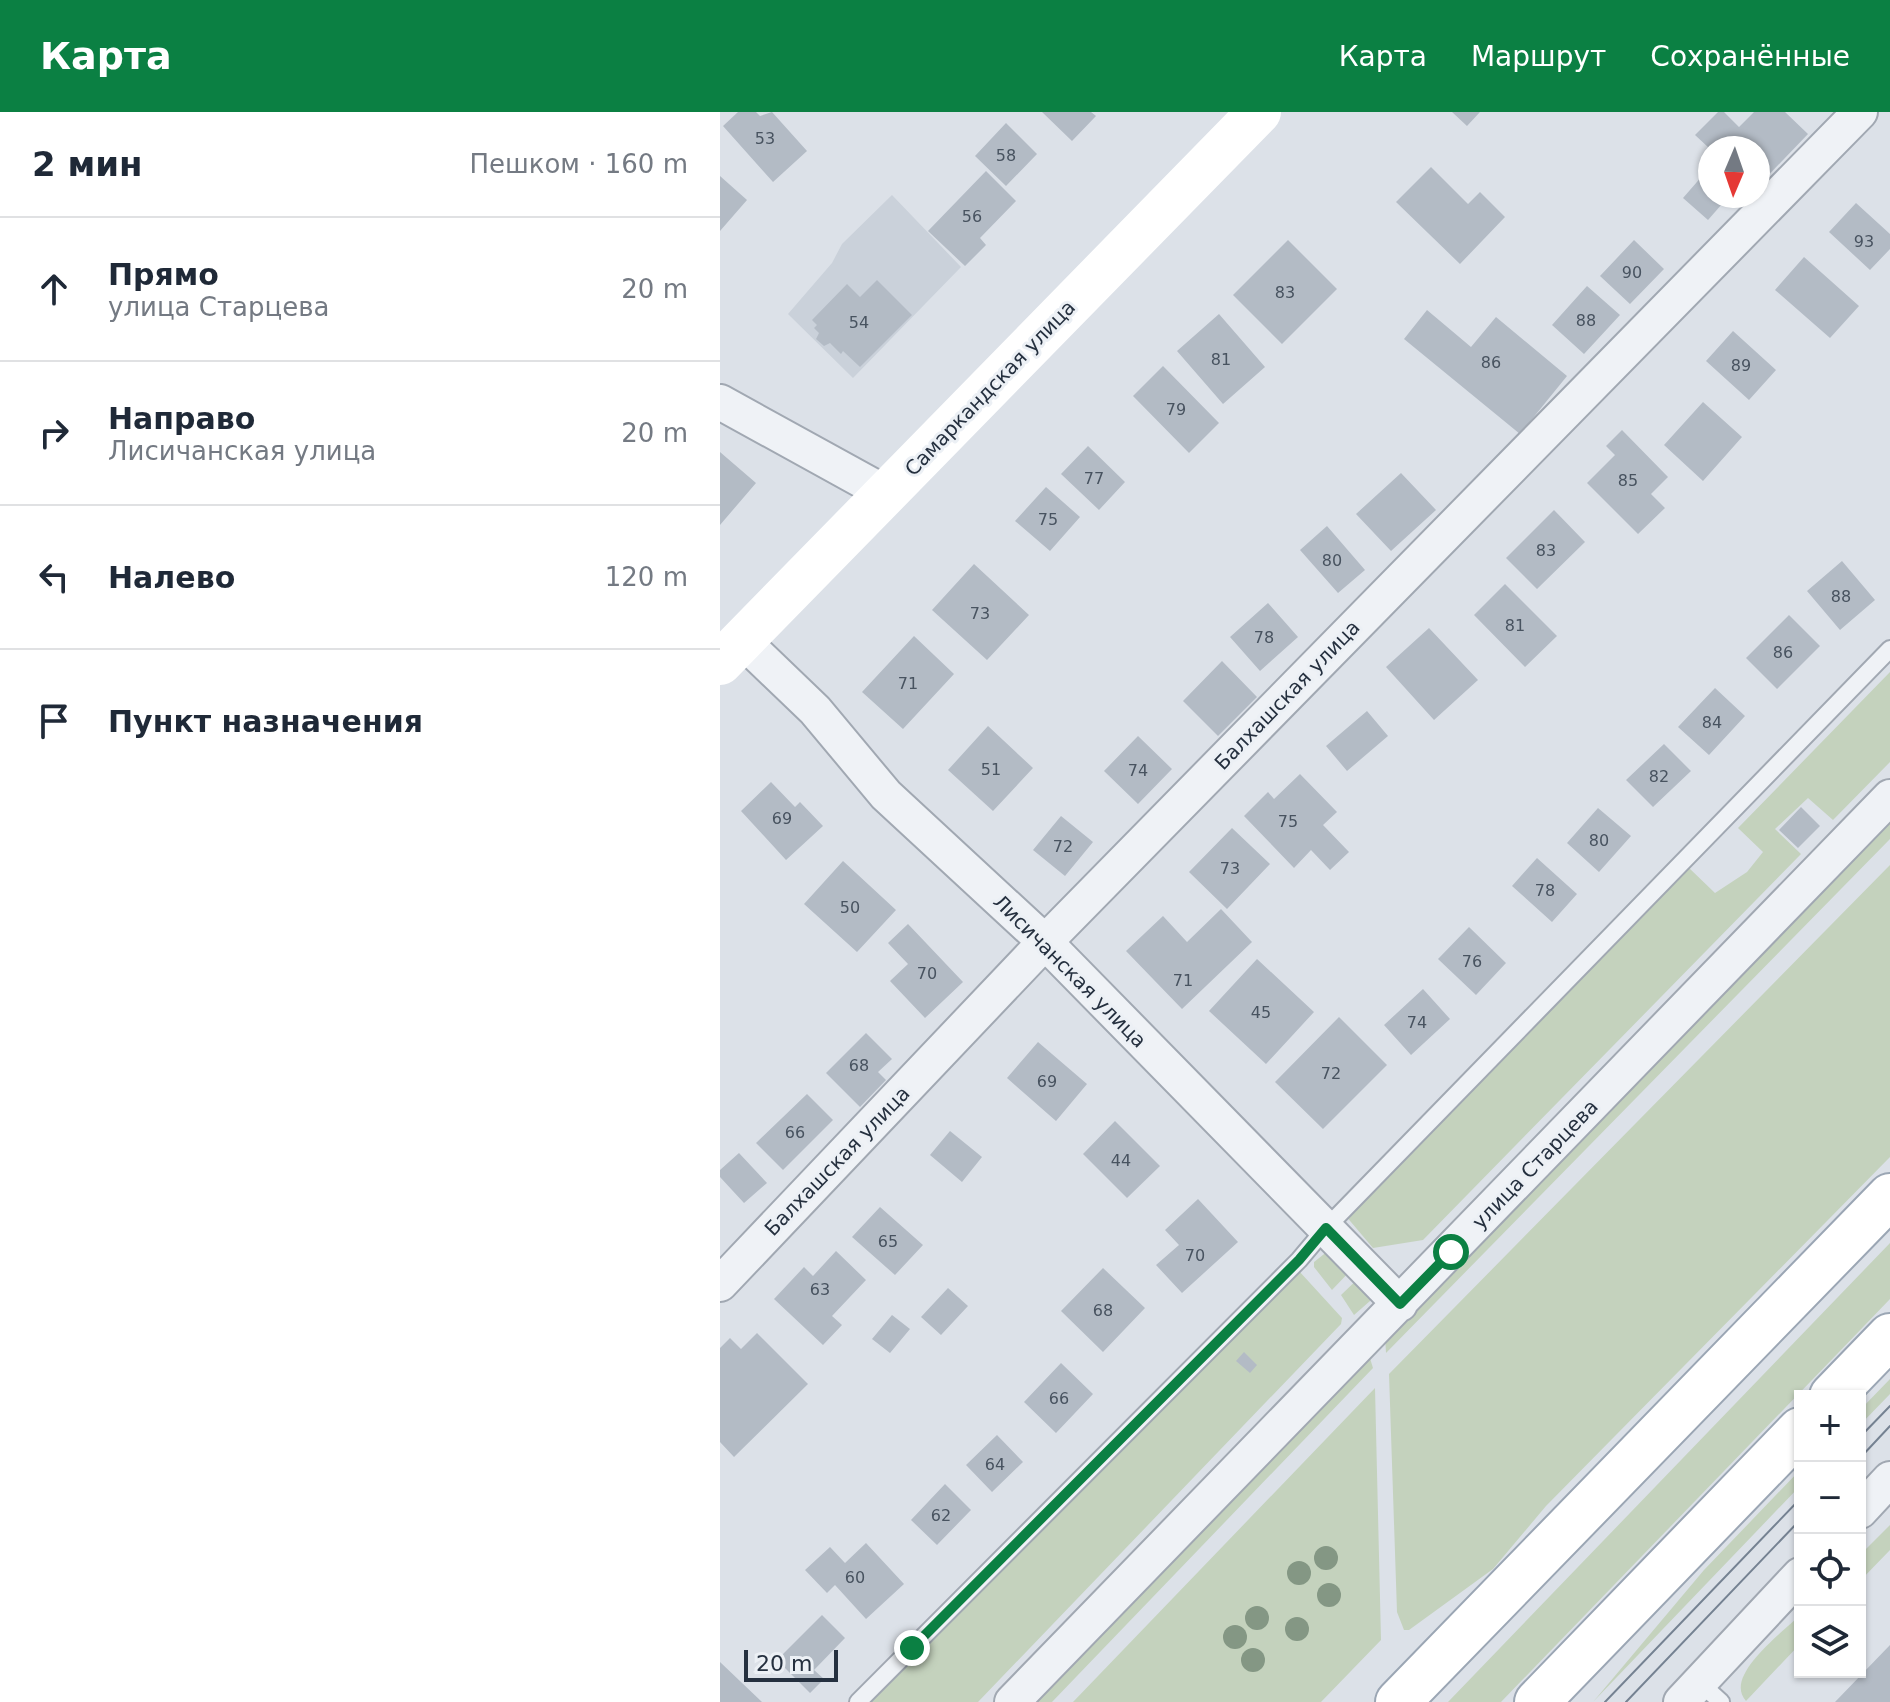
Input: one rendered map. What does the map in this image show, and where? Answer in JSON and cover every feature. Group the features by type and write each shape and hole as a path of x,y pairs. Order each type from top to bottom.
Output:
{"main road":[{"name":"Самаркандская улица","path":"731,651 1259,112"},
{"path":"1398,1702 1890,1196"},
{"path":"1838,1390 1890,1336"},
{"path":"1537,1702 1794,1436"}],"street":[{"name":"Балхашская улица","path":"720,1284 1045,942 1860,112"},
{"path":"720,402 887,494"},
{"name":"Лисичанская улица","path":"731,651 815,710 886,795 1045,942 1400,1304"},
{"name":"улица Старцева","path":"1012,1702 1312,1389 1400,1304 1890,797"},
{"path":"1866,1505 1890,1479"},
{"path":"1700,1695 1794,1582"}],"lane":[{"path":"858,1702 1299,1260 1326,1228 1890,649"}],"shaded area":[{"path":"892,195 961,267 853,378 788,314 832,263 842,244"}],"green space":[{"path":"1890,672 1890,762 1833,820 1808,798 1775,829 1801,854 1423,1240 1373,1248 1345,1215 1688,867 1715,893 1747,872 1763,852 1738,828"},
{"path":"1890,822 1890,839 1386,1353 1385,1336"},
{"path":"1890,865 1890,1157 1546,1506 1493,1569 1409,1630 1404,1630 1397,1612 1389,1374"},
{"path":"1890,1243 1890,1299 1839,1352 1802,1390 1794,1390 1794,1399 1501,1702 1448,1702"},
{"path":"1333,1247 1352,1269 1332,1290 1314,1267 1314,1262"},
{"path":"1299,1271 1342,1318 1341,1324 978,1702 868,1702"},
{"path":"1363,1274 1371,1290 1370,1301 1354,1315 1341,1295"},
{"path":"1368,1352 1373,1368 1052,1702 1031,1702"},
{"path":"1890,1379 1890,1394 1866,1419 1866,1404"},
{"path":"1375,1388 1381,1640 1321,1702 1073,1702"},
{"path":"1794,1476 1794,1492 1593,1702 1704,1570"},
{"path":"1890,1525 1890,1550 1866,1575 1866,1549"},
{"path":"1794,1621 1794,1650 1746,1701 1741,1691 1742,1680 1748,1668"}],"building":[{"path":"738,112 756,112 760,116 772,112 807,151 773,182 723,126"},
{"path":"1042,112 1091,112 1096,116 1072,141"},
{"path":"1452,112 1480,112 1467,126"},
{"path":"1718,112 1724,112 1739,127 1754,112 1785,112 1808,134 1770,174 1770,136 1698,138 1695,135"},
{"path":"1006,123 1037,154 1006,186 975,156"},
{"path":"1431,167 1468,204 1480,192 1505,217 1460,264 1396,202"},
{"path":"986,171 1016,201 980,238 986,245 965,266 928,231"},
{"path":"720,176 747,200 720,231"},
{"path":"1698,181 1698,208 1718,208 1708,220 1683,198"},
{"path":"1856,203 1890,234 1890,249 1870,270 1829,232"},
{"path":"1288,240 1337,289 1282,344 1233,295"},
{"path":"1634,240 1664,269 1630,304 1600,276"},
{"path":"1804,257 1859,306 1830,338 1775,290"},
{"path":"877,280 912,315 860,367 843,351 841,354 830,343 824,346 816,339 819,333 812,320 847,284 860,297"},
{"path":"1587,286 1620,315 1584,354 1552,325"},
{"path":"1427,310 1471,347 1496,317 1567,376 1520,434 1404,339"},
{"path":"1219,314 1265,367 1223,404 1177,351"},
{"path":"1733,331 1776,370 1749,400 1706,361"},
{"path":"1163,366 1219,423 1189,453 1133,396"},
{"path":"1703,402 1742,437 1703,481 1664,445"},
{"path":"1622,430 1668,477 1651,494 1665,508 1638,534 1587,483 1615,455 1606,446"},
{"path":"1088,446 1125,482 1099,510 1061,474"},
{"path":"720,452 756,483 720,525"},
{"path":"1401,473 1436,510 1391,551 1356,514"},
{"path":"1046,487 1080,517 1050,551 1015,521"},
{"path":"1554,510 1585,542 1537,589 1506,558"},
{"path":"1327,526 1365,570 1338,593 1300,550"},
{"path":"1842,561 1875,600 1840,630 1807,591"},
{"path":"974,564 1029,615 987,660 932,610"},
{"path":"1505,584 1557,636 1525,667 1474,615"},
{"path":"1268,603 1298,637 1260,671 1230,637"},
{"path":"1789,615 1820,646 1777,689 1746,658"},
{"path":"1429,628 1478,680 1434,720 1386,667"},
{"path":"914,636 954,674 903,729 862,692"},
{"path":"1222,661 1257,697 1218,736 1183,701"},
{"path":"1715,688 1745,716 1709,755 1678,727"},
{"path":"1367,711 1388,736 1347,771 1326,746"},
{"path":"988,726 1033,768 993,811 948,770"},
{"path":"1138,736 1172,769 1138,804 1104,771"},
{"path":"1664,744 1691,771 1653,807 1626,780"},
{"path":"1300,774 1337,812 1323,825 1349,852 1330,870 1311,850 1294,868 1244,816 1268,792 1274,799"},
{"path":"771,782 795,807 800,802 823,826 786,860 741,811"},
{"path":"1801,807 1820,826 1798,848 1779,830"},
{"path":"1598,808 1631,836 1599,872 1567,843"},
{"path":"1061,816 1093,842 1065,876 1033,850"},
{"path":"1232,828 1270,864 1227,909 1189,872"},
{"path":"1537,858 1577,894 1552,922 1512,886"},
{"path":"843,861 896,910 857,952 804,904"},
{"path":"1221,909 1252,942 1182,1009 1126,951 1163,916 1187,942"},
{"path":"908,924 963,982 925,1018 890,981 908,964 888,943"},
{"path":"1469,927 1506,963 1476,995 1438,959"},
{"path":"1257,959 1314,1012 1266,1064 1209,1011"},
{"path":"1423,989 1450,1019 1411,1055 1384,1025"},
{"path":"1339,1017 1387,1065 1323,1129 1275,1082"},
{"path":"866,1033 892,1059 878,1072 886,1080 860,1107 826,1073"},
{"path":"1038,1042 1087,1084 1056,1121 1007,1078"},
{"path":"807,1094 833,1120 783,1170 756,1143"},
{"path":"1115,1121 1160,1166 1127,1198 1083,1154"},
{"path":"950,1131 982,1157 962,1182 930,1155"},
{"path":"739,1153 767,1183 744,1203 720,1177 720,1170"},
{"path":"1198,1199 1238,1242 1182,1293 1156,1265 1179,1245 1165,1230"},
{"path":"880,1207 923,1245 895,1275 852,1237"},
{"path":"836,1251 866,1280 832,1316 842,1325 823,1345 774,1299 804,1267 813,1276"},
{"path":"1103,1268 1145,1308 1103,1352 1061,1311"},
{"path":"948,1288 968,1306 941,1335 921,1317"},
{"path":"892,1315 910,1329 890,1353 872,1339"},
{"path":"757,1333 808,1384 734,1457 720,1442 720,1348 730,1338 741,1349"},
{"path":"1244,1352 1257,1365 1250,1373 1236,1361"},
{"path":"1061,1363 1093,1394 1056,1433 1024,1402"},
{"path":"997,1435 1023,1462 992,1492 966,1465"},
{"path":"945,1484 971,1510 937,1545 911,1520"},
{"path":"866,1543 904,1584 866,1619 835,1585 827,1593 805,1570 830,1547 845,1563"},
{"path":"822,1615 845,1638 814,1670 824,1679 810,1693 777,1660"},
{"path":"1890,1645 1890,1702 1835,1702 1858,1678 1866,1678 1866,1670"},
{"path":"720,1662 762,1702 720,1702"}],"tram line":[{"path":"1866,1431 1890,1406"},
{"path":"1866,1452 1890,1426"},
{"path":"1605,1702 1794,1505"},
{"path":"1626,1702 1794,1526"}],"route":[{"path":"912,1648 1299,1260 1326,1228 1400,1304 1451,1252"}]}
